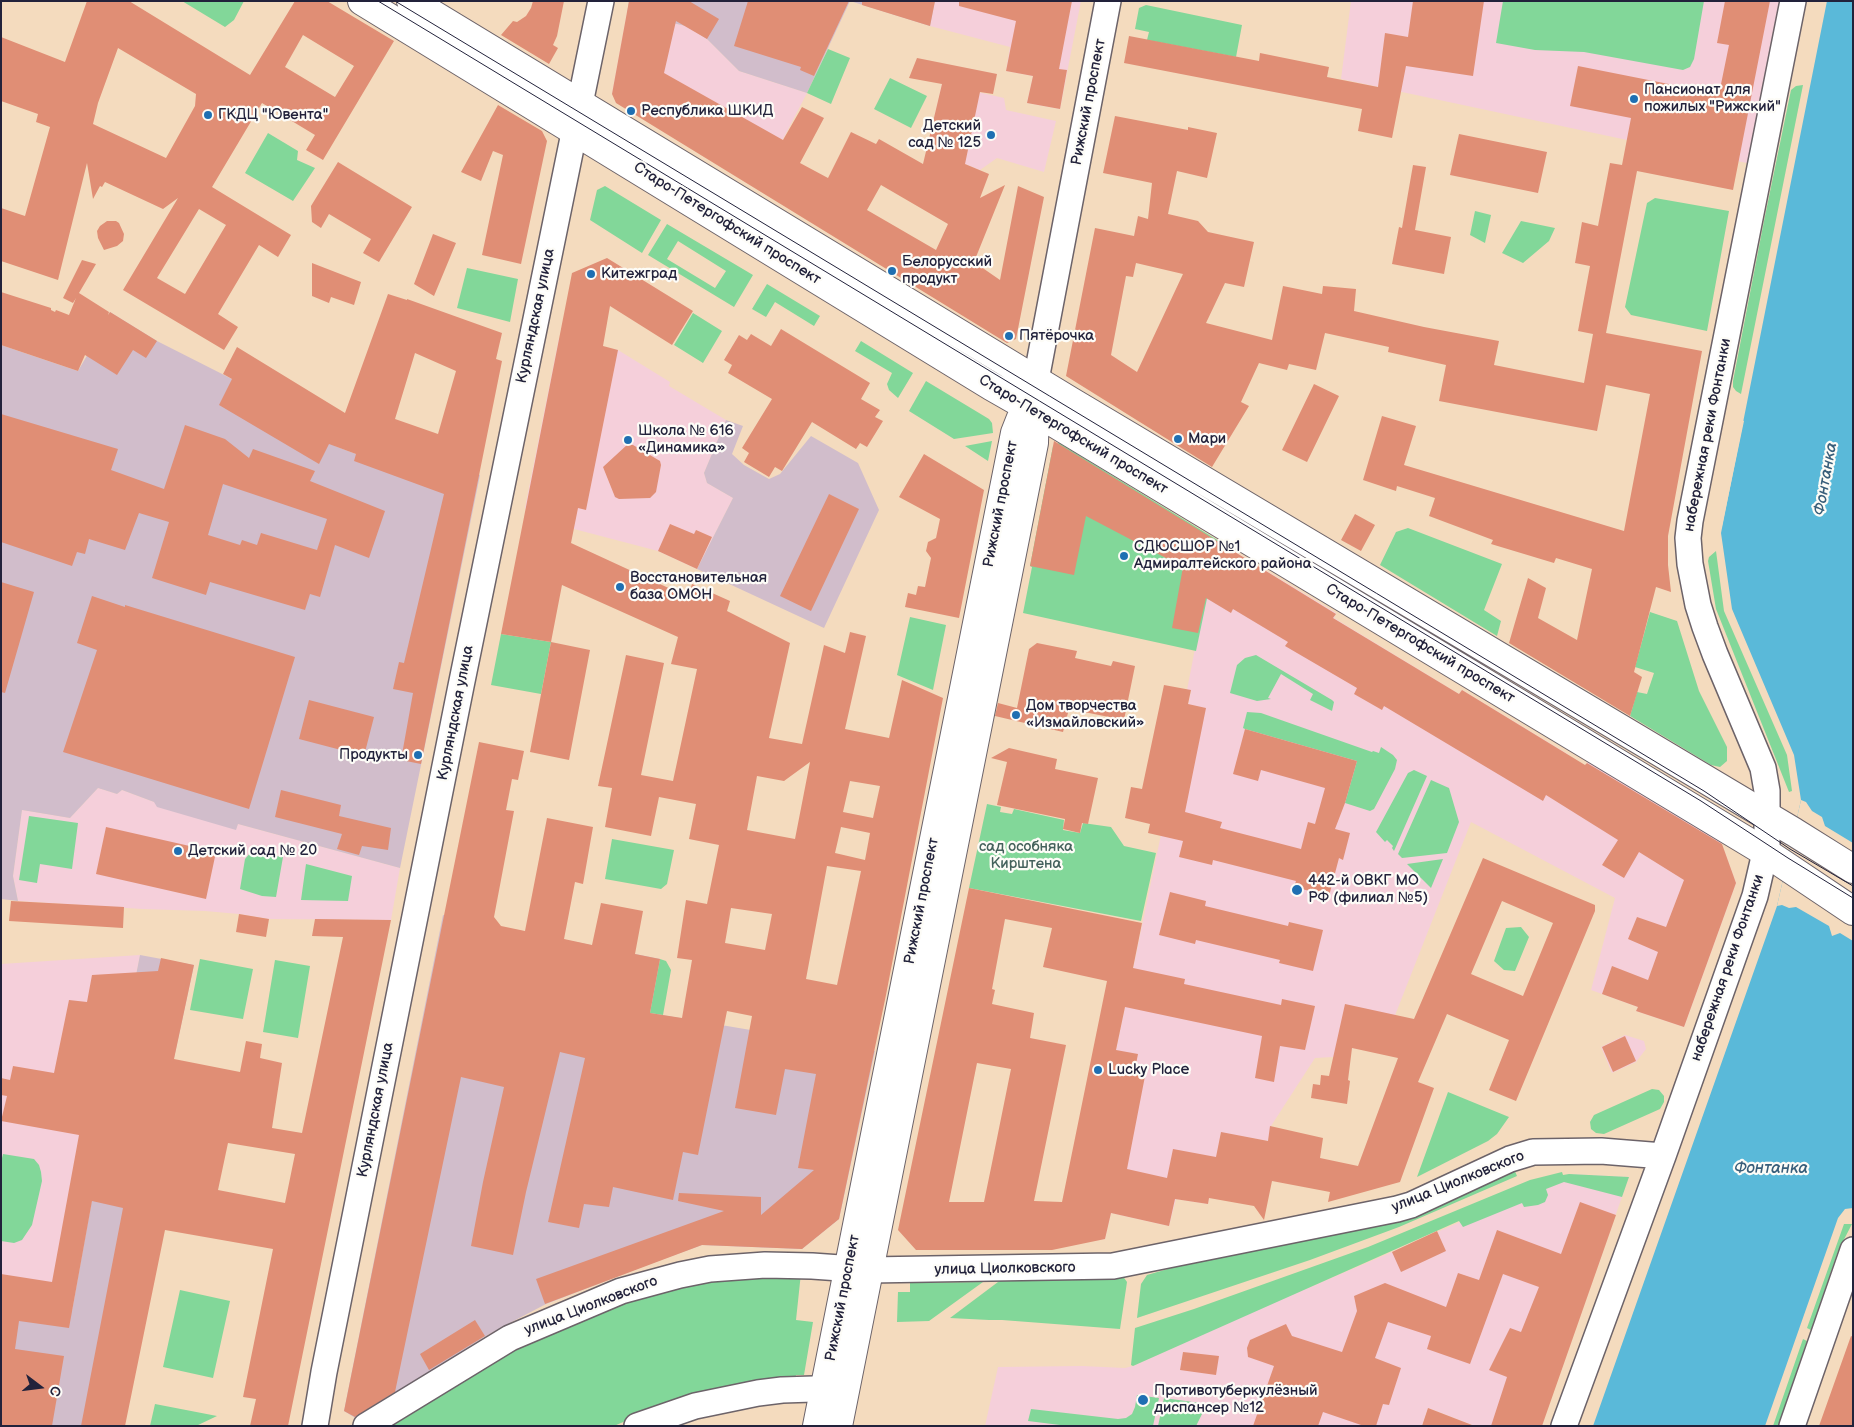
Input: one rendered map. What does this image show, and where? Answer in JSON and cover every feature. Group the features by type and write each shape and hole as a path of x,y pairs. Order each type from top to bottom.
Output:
{"main road":[{"name":"Старо-Петергофский проспект","path":"362,1 966,371 1031,408 1775,859 1853,911"},
{"name":"Старо-Петергофский проспект","path":"411,1 1036,380 1853,869"},
{"name":"Рижский проспект","path":"817,1426 835,1388 859,1270 1015,433 1031,408 1036,380"},
{"name":"Рижский проспект","path":"835,1388 838,1426"}],"street":[{"name":"Курляндская улица","path":"315,1426 461,686 601,1"},
{"name":"Рижский проспект","path":"1036,380 1108,1"},
{"name":"набережная реки Фонтанки","path":"1564,1426 1663,1156 1755,896 1775,859 1768,834 1767,791 1763,768 1705,628 1698,605 1690,564 1688,538 1793,1"},
{"name":"улица Циолковского","path":"366,1426 510,1338 621,1291 673,1276 736,1266 812,1266 859,1270 1113,1266 1397,1209 1411,1205 1510,1159 1533,1152 1602,1151 1663,1156"},
{"path":"1832,1313 1853,1286 1852,1251"},
{"path":"1792,1426 1852,1251"},
{"path":"637,1426 695,1406 758,1393 835,1388"}],"shaded area":[{"path":"629,1 850,1 807,93 739,71 707,39 686,26 627,13"},
{"path":"850,1 935,1 930,26"},
{"path":"935,1 1081,1 1060,109 1027,103 1033,76 1006,71 1010,47 930,26"},
{"path":"1351,1 1779,1 1747,163 1627,140 1341,79"},
{"path":"627,13 686,26 707,39 739,71 807,93 757,189 612,94"},
{"name":"Детский сад № 125","path":"942,84 1004,98 1006,110 1056,121 1044,172 997,158 980,170 927,149"},
{"path":"110,312 157,341 232,379 331,441 335,446 356,454 363,434 480,475 400,868 238,824 236,830 157,807 154,802 122,790 117,794 98,788 70,818 22,810 13,876 18,901 1,899 1,345 78,371"},
{"name":"Школа № 616 «Динамика»","path":"559,338 618,350 670,382 669,386 726,420 704,473 707,483 733,498 697,569 658,551 574,529 525,508"},
{"path":"726,420 743,426 732,454 744,465 769,479 780,474 811,436 858,463 879,510 824,628 697,569 733,498 707,483 704,473"},
{"name":"442-й ОВКГ МО РФ (филиал №5)","path":"1232,550 1336,613 1334,618 1459,694 1462,690 1569,755 1562,768 1578,778 1588,761 1721,842 1736,883 1684,1027 1636,1011 1638,1007 1591,990 1615,898 1471,822 1381,1051 1352,1048 1347,1061 1333,1057 1315,1058 1271,1126 1268,1141 1221,1133 1208,1204 1176,1199 1169,1226 1111,1213 1105,1239 1091,1241 1116,1050 1191,691 1187,690 1198,633 1206,598"},
{"name":"Детский сад № 20","path":"98,788 117,794 122,790 236,829 238,824 400,868 391,920 269,919 205,911 18,901 13,876 22,810 70,818"},
{"path":"443,915 660,959 650,1013 875,1051 839,1219 802,1249 702,1245 650,1264 546,1304 506,1325 357,1419 344,1411"},
{"path":"140,955 95,1182 72,1311 1,1300 1,964"},
{"path":"140,955 194,965 146,1188 101,1426 1,1426 1,1300 72,1311 95,1182"},
{"path":"1625,1035 1644,1041 1646,1049 1636,1062 1612,1073 1601,1047"},
{"path":"1569,1174 1629,1177 1567,1353 1529,1426 1475,1426 1428,1408 1422,1426 985,1426 998,1367 1082,1366 1125,1368 1133,1366 1245,1315"}],"green space":[{"path":"182,1 244,1 234,20 225,27"},
{"path":"1503,1 1704,1 1694,59 1690,67 1683,70 1584,52 1535,50 1496,43"},
{"path":"1146,5 1242,25 1236,57 1147,40 1149,32 1135,29 1139,8"},
{"path":"828,49 850,58 831,104 807,93"},
{"path":"890,78 927,96 911,128 874,109"},
{"path":"1803,85 1741,394 1733,387 1733,381 1764,221 1791,90 1796,86"},
{"path":"268,133 298,151 297,160 315,168 293,201 245,173"},
{"path":"605,186 661,220 642,253 590,220 597,190"},
{"path":"1655,198 1729,211 1707,331 1631,315 1625,307 1647,203"},
{"path":"1475,211 1491,215 1485,243 1470,235"},
{"path":"1521,221 1555,228 1549,241 1523,263 1502,253"},
{"path":"667,224 753,275 734,307 648,255","holes":["678,241 726,271 715,288 667,259"]},
{"path":"467,268 518,279 510,322 457,308"},
{"path":"767,284 820,316 814,326 775,302 766,317 752,309"},
{"path":"693,313 722,331 703,363 674,345"},
{"path":"861,341 913,373 898,398 889,390 887,384 892,373 855,351"},
{"path":"926,381 989,419 992,423 993,433 954,439 909,411"},
{"path":"992,441 988,461 965,446"},
{"name":"СДЮСШОР №1 Адмиралтейского района","path":"1059,443 1219,541 1196,651 1023,613 1053,446"},
{"path":"1408,528 1502,564 1484,610 1501,621 1497,636 1380,565 1396,532"},
{"path":"1716,551 1724,611 1787,755 1792,791 1789,792 1716,609 1708,561 1709,557"},
{"path":"1650,612 1677,621 1699,691 1727,747 1727,761 1720,767 1711,765 1630,716 1637,692 1647,694 1654,673 1635,667"},
{"path":"910,617 946,625 933,690 897,675"},
{"path":"501,634 551,642 541,694 491,685"},
{"path":"1256,655 1332,700 1334,702 1332,711 1310,700 1313,694 1281,674 1268,698 1271,699 1257,701 1230,693 1237,665 1245,658"},
{"path":"1247,712 1261,713 1372,752 1379,753 1381,747 1393,755 1397,760 1395,769 1374,809 1370,811 1345,803 1357,761 1245,729 1243,728"},
{"path":"1414,770 1427,776 1394,851 1393,846 1387,840 1385,842 1376,832 1408,773"},
{"path":"1431,780 1449,788 1459,822 1447,853 1402,858 1398,854"},
{"name":"сад особняка Кирштена","path":"987,804 1001,807 1000,812 1012,814 1014,809 1064,820 1063,830 1080,833 1083,823 1111,827 1124,846 1156,853 1141,921 969,888"},
{"path":"29,816 78,823 72,869 40,864 37,883 19,880"},
{"path":"612,839 674,850 667,884 661,889 605,879"},
{"path":"251,852 283,857 276,897 262,896 240,889 245,859"},
{"path":"1443,859 1431,888 1407,864"},
{"path":"306,864 352,876 348,901 301,900"},
{"path":"1521,927 1529,937 1515,971 1504,970 1494,961 1506,928"},
{"path":"200,959 253,969 243,1019 190,1010"},
{"path":"660,959 666,961 671,970 663,1015 650,1013"},
{"path":"275,960 310,966 298,1038 263,1032"},
{"path":"1652,1089 1659,1090 1664,1096 1664,1102 1660,1109 1604,1134 1596,1133 1591,1129 1590,1122 1594,1115"},
{"path":"1448,1092 1509,1117 1497,1134 1488,1141 1417,1177"},
{"path":"3,1154 34,1159 39,1165 41,1172 42,1181 32,1225 22,1240 14,1243 1,1241 1,1162"},
{"path":"1514,1169 1517,1176 1399,1227 1310,1260 1137,1318 1141,1284 1147,1275"},
{"path":"1562,1172 1563,1175 1629,1177 1622,1197 1564,1182 1546,1189 1548,1195 1545,1202 1538,1205 1524,1207 1522,1203 1463,1227 1459,1221 1133,1366 1131,1365 1135,1328 1368,1247 1530,1180"},
{"path":"1844,1224 1852,1224 1838,1251 1811,1330 1807,1328"},
{"path":"801,1273 796,1320 813,1322 804,1375 796,1375 795,1380 665,1404 614,1426 389,1426 470,1373 554,1327 692,1280"},
{"path":"1122,1275 1127,1282 1120,1329 950,1318 1002,1279"},
{"path":"983,1282 929,1321 897,1322 898,1292 910,1292 910,1283"},
{"path":"180,1290 230,1301 213,1378 163,1367"},
{"path":"1803,1339 1807,1341 1778,1426 1773,1426"},
{"path":"1137,1395 1159,1398 1153,1426 1068,1426 1028,1421 1031,1409 1118,1419 1126,1418 1132,1414"},
{"path":"1164,1398 1200,1403 1203,1412 1196,1426 1158,1426"},
{"path":"155,1404 217,1416 196,1426 150,1426"}],"water":[{"name":"Фонтанка","path":"1827,1 1853,1 1853,1208 1845,1209 1838,1218 1765,1426 1593,1426 1777,906 1801,800 1794,755 1732,609 1721,533"}],"pier":[{"path":"1741,420 1744,421 1722,526 1720,526"},
{"path":"1801,800 1806,802 1812,811 1822,817 1825,826 1853,843 1853,941 1840,933 1832,936 1829,926 1796,907 1777,906"}],"building":[{"path":"87,1 129,1 250,75 295,1 327,1 394,41 323,160 306,150 315,135 262,103 212,187 291,235 278,257 259,245 218,314 238,327 224,350 123,290 178,198 163,209 105,182 102,187 100,186 93,199 87,163 58,280 1,261 1,208 25,216 50,127 36,122 38,114 1,101 1,37 65,62","holes":["303,35 354,66 335,97 285,67","118,48 196,94 195,106 166,158 93,124 98,103","199,209 226,225 185,294 157,278"]},
{"path":"533,1 564,1 557,36 553,45 558,48 549,64 501,35 513,21 517,22 526,16"},
{"path":"629,1 689,1 719,19 707,39 676,21 664,73 783,140 802,107 824,118 800,163 828,178 851,132 876,144 879,139 923,164 942,84 909,78 917,58 997,74 993,94 980,92 965,164 989,174 980,198 1005,185 974,262 1000,280 1018,186 1044,197 1016,339 1007,343 616,103 612,94","holes":["881,185 948,224 936,250 867,210"]},
{"path":"748,1 849,1 814,76 800,70 801,67 734,46"},
{"path":"862,1 935,1 930,26 862,5"},
{"path":"959,1 1072,1 1059,69 1067,70 1060,109 1027,103 1033,76 1006,71 1016,21 959,6"},
{"path":"1413,1 1484,1 1473,76 1406,66 1392,138 1358,131 1362,109 1124,63 1129,36 1259,61 1260,53 1329,67 1327,77 1378,87 1385,33 1408,37"},
{"path":"1725,1 1770,1 1733,190 1637,171 1606,333 1702,351 1668,536 1668,565 1671,592 1656,587 1634,672 1642,677 1630,716 1509,643 1528,578 1546,588 1538,618 1577,640 1592,569 1556,558 1554,563 1491,544 1493,540 1429,516 1435,498 1397,486 1396,491 1363,480 1382,416 1416,426 1404,465 1624,531 1650,394 1606,385 1597,431 1439,401 1446,365 1388,352 1389,347 1325,333 1316,370 1289,364 1287,370 1259,363 1241,402 1249,406 1212,467 1066,376 1095,228 1134,236 1138,216 1148,219 1152,183 1103,173 1115,116 1188,130 1188,127 1217,133 1207,178 1177,171 1168,214 1198,221 1208,232 1254,242 1244,287 1225,283 1206,323 1272,340 1283,286 1322,294 1323,286 1356,289 1354,311 1499,341 1494,365 1584,383 1593,334 1578,331 1590,266 1575,263 1582,222 1598,226 1610,163 1622,165 1631,118 1570,106 1578,66 1719,94 1729,45 1717,43","holes":["1136,263 1183,274 1137,372 1111,355 1126,276 1133,277"]},
{"path":"498,105 542,131 547,141 521,264 482,255 503,155 493,151 481,181 461,172"},
{"path":"1459,134 1547,152 1538,193 1450,175"},
{"path":"338,162 412,207 379,262 363,253 371,239 329,214 321,228 312,222 311,206"},
{"path":"1413,165 1426,167 1415,230 1451,237 1444,274 1392,264 1399,227 1402,228"},
{"path":"107,221 119,223 124,234 123,241 117,246 104,250 97,231"},
{"path":"433,234 456,243 434,296 414,284"},
{"path":"607,258 693,311 672,345 610,306 603,346 618,350 586,510 578,508 571,543 688,597 692,584 730,601 727,611 790,643 769,738 802,744 824,645 845,653 850,632 866,636 845,729 889,738 902,680 943,698 886,995 839,1219 802,1249 702,1245 545,1304 536,1279 724,1211 678,1201 679,1193 761,1197 761,1215 814,1170 798,1168 816,1074 785,1069 776,1115 735,1108 752,1016 727,1011 698,1155 683,1152 673,1200 613,1187 609,1207 584,1204 579,1228 548,1222 585,1058 560,1052 526,1192 513,1255 471,1246 504,1087 461,1077 395,1392 355,1417 344,1411 479,742 524,751 518,780 512,779 506,810 514,811 494,917 501,926 525,931 547,818 593,827 583,884 575,882 564,939 592,945 601,903 643,911 635,954 660,959 650,1013 682,1018 692,960 677,958 686,900 707,904 719,845 689,839 696,804 659,797 651,836 605,827 612,788 598,786 626,655 664,663 641,775 673,781 697,669 671,664 678,637 562,585 551,642 501,634 572,273","holes":["810,762 795,839 747,830 757,776 784,781","850,781 880,786 873,818 843,812","841,827 870,833 865,860 835,853","827,866 861,871 837,985 806,979","731,908 772,914 765,950 725,943"]},
{"path":"82,260 96,264 79,293 109,312 108,315 110,312 157,341 146,358 133,350 117,375 85,355 78,371 1,345 1,292 51,308 55,312 56,310 69,315 76,298 73,303 63,298"},
{"path":"312,263 361,282 354,305 331,297 329,303 312,296"},
{"path":"388,294 502,333 496,359 502,361 421,764 401,760 413,693 393,689 399,662 404,663 444,494 354,461 356,454 329,444 319,464 219,405 232,379 223,374 237,347 345,413","holes":["415,353 456,371 438,434 395,419"]},
{"path":"781,329 870,383 861,399 880,410 875,417 883,421 867,447 860,443 856,449 812,422 782,471 775,467 769,477 744,462 749,453 742,448 772,399 728,373 732,365 724,360 739,335 747,340 751,334 771,346"},
{"path":"1314,384 1339,396 1307,462 1282,450"},
{"path":"1,414 118,449 111,470 164,489 185,425 225,439 249,458 253,449 315,471 310,481 385,511 369,558 335,545 320,597 310,594 305,610 210,582 206,595 152,578 169,522 139,513 125,550 89,539 85,554 77,552 72,566 1,542","holes":["223,484 327,519 317,550 261,533 257,545 242,540 240,545 208,535"]},
{"path":"1054,441 1336,614 1333,618 1459,694 1462,690 1585,765 1587,763 1722,844 1736,883 1684,1027 1636,1011 1638,1007 1602,994 1612,966 1648,980 1658,952 1628,939 1637,917 1666,927 1684,880 1639,852 1624,878 1602,865 1618,840 1546,795 1543,801 1384,706 1382,710 1354,694 1357,688 1285,646 1288,642 1233,609 1231,613 1206,598 1198,633 1172,628 1183,567 1086,516 1074,575 1030,566"},
{"path":"628,444 660,461 661,465 656,492 650,498 619,499 615,497 603,467"},
{"path":"924,454 984,490 959,618 905,607 908,593 916,595 918,586 925,587 931,558 926,551 928,542 936,538 940,519 899,497"},
{"path":"829,494 859,509 811,611 780,596"},
{"path":"1355,514 1375,525 1361,551 1341,540"},
{"path":"670,524 694,534 696,530 712,537 697,569 658,551"},
{"path":"1,582 34,592 5,693 1,692"},
{"path":"92,596 295,657 249,809 63,752 97,650 77,643"},
{"path":"551,642 590,650 569,760 530,752"},
{"path":"1037,643 1077,651 1075,658 1111,666 1113,661 1135,666 1124,720 1069,709 1063,732 995,716 998,703 1017,708 1029,649"},
{"path":"1164,685 1191,690 1188,704 1206,708 1185,812 1222,822 1220,828 1301,849 1308,822 1315,824 1325,788 1261,770 1258,781 1233,774 1245,729 1357,761 1345,803 1335,829 1350,833 1343,860 1339,858 1329,896 1294,887 1296,881 1213,860 1212,865 1179,857 1183,841 1148,833 1150,824 1125,818 1131,787 1142,789"},
{"path":"309,700 374,717 364,756 299,739"},
{"path":"1009,748 1057,759 1055,769 1098,778 1088,824 1082,823 1080,833 1063,829 1065,819 997,805 1007,762 991,758"},
{"path":"281,790 341,805 339,816 391,828 388,850 362,846 359,855 337,849 342,834 275,817"},
{"path":"106,827 216,852 206,899 96,874"},
{"path":"1483,858 1595,905 1595,911 1516,1101 1489,1090 1509,1040 1447,1014 1418,1082 1434,1088 1400,1182 1328,1202 1330,1192 1272,1181 1264,1220 1254,1206 1209,1198 1208,1204 1175,1199 1169,1226 1111,1213 1105,1239 1052,1250 916,1250 898,1230 969,888 1142,923 1133,968 1185,979 1184,984 1281,1005 1282,999 1315,1006 1305,1050 1280,1046 1274,1082 1255,1078 1262,1036 1125,1007 1116,1050 1138,1054 1135,1069 1146,1071 1127,1169 1167,1178 1173,1149 1216,1157 1221,1132 1268,1141 1270,1126 1323,1138 1320,1158 1358,1166 1398,1058 1352,1048 1347,1104 1311,1098 1313,1084 1320,1085 1321,1075 1329,1076 1345,1004 1414,1019","holes":["1502,901 1553,923 1523,996 1471,974","1005,919 1052,928 1043,967 1107,981 1062,1202 1034,1201 1066,1045 1030,1038 1034,1013 992,1004 995,990 992,989","977,1063 1011,1069 984,1202 949,1202"]},
{"path":"1170,892 1206,901 1205,906 1288,926 1289,922 1323,930 1313,971 1279,963 1280,960 1196,940 1195,944 1159,935"},
{"path":"11,901 124,907 123,928 9,921"},
{"path":"239,914 269,919 266,937 236,932"},
{"path":"315,919 391,920 288,1426 250,1426 256,1399 243,1397 273,1249 165,1230 125,1426 81,1426 123,1208 92,1201 69,1328 19,1321 15,1349 64,1356 52,1426 1,1426 1,1274 52,1282 79,1135 1,1121 7,1096 1,1095 1,1078 10,1080 13,1066 54,1073 69,1000 87,1002 92,975 158,971 161,958 194,965 174,1059 240,1072 246,1041 262,1044 260,1058 282,1063 272,1128 302,1133 343,937 312,936","holes":["228,1143 295,1154 285,1203 218,1190"]},
{"path":"1625,1036 1636,1061 1613,1072 1602,1047"},
{"path":"1580,1202 1616,1215 1542,1426 1491,1426 1507,1377 1489,1370 1510,1328 1521,1332 1539,1287 1503,1274 1470,1364 1427,1349 1431,1336 1388,1322 1375,1358 1401,1368 1389,1405 1383,1404 1376,1426 1364,1426 1323,1412 1318,1426 1253,1426 1274,1366 1248,1357 1247,1348 1250,1340 1286,1324 1292,1336 1342,1352 1357,1311 1354,1296 1385,1283 1446,1307 1458,1273 1479,1280 1497,1230 1561,1254"},
{"path":"1437,1231 1446,1251 1401,1272 1392,1252"},
{"path":"475,1320 485,1336 429,1370 420,1354"},
{"path":"1851,1336 1853,1337 1853,1426 1819,1426"},
{"path":"1183,1352 1219,1356 1216,1375 1180,1370"},
{"path":"1428,1408 1472,1425 1472,1426 1422,1426"}],"tram line":[{"path":"378,1 1701,801 1853,898"},
{"path":"395,1 1704,791 1790,849 1853,886"}],"place":[{"name":"Пансионат для пожилых \"Рижский\"","path":"1634,99"},
{"name":"Республика ШКИД","path":"631,111"},
{"name":"ГКДЦ \"Ювента\"","path":"208,115"},
{"name":"Детский сад № 125","path":"991,135"},
{"name":"Белорусский продукт","path":"892,271"},
{"name":"Китежград","path":"591,274"},
{"name":"Пятёрочка","path":"1009,336"},
{"name":"Мари","path":"1178,439"},
{"name":"Школа № 616 «Динамика»","path":"628,440"},
{"name":"СДЮСШОР №1 Адмиралтейского района","path":"1124,556"},
{"name":"Восстановительная база ОМОН","path":"620,587"},
{"name":"Дом творчества «Измайловский»","path":"1016,715"},
{"name":"Продукты","path":"418,755"},
{"name":"Детский сад № 20","path":"178,851"},
{"name":"442-й ОВКГ МО РФ (филиал №5)","path":"1297,890"},
{"name":"Lucky Place","path":"1098,1070"},
{"name":"Противотуберкулёзный диспансер №12","path":"1143,1400"}]}
